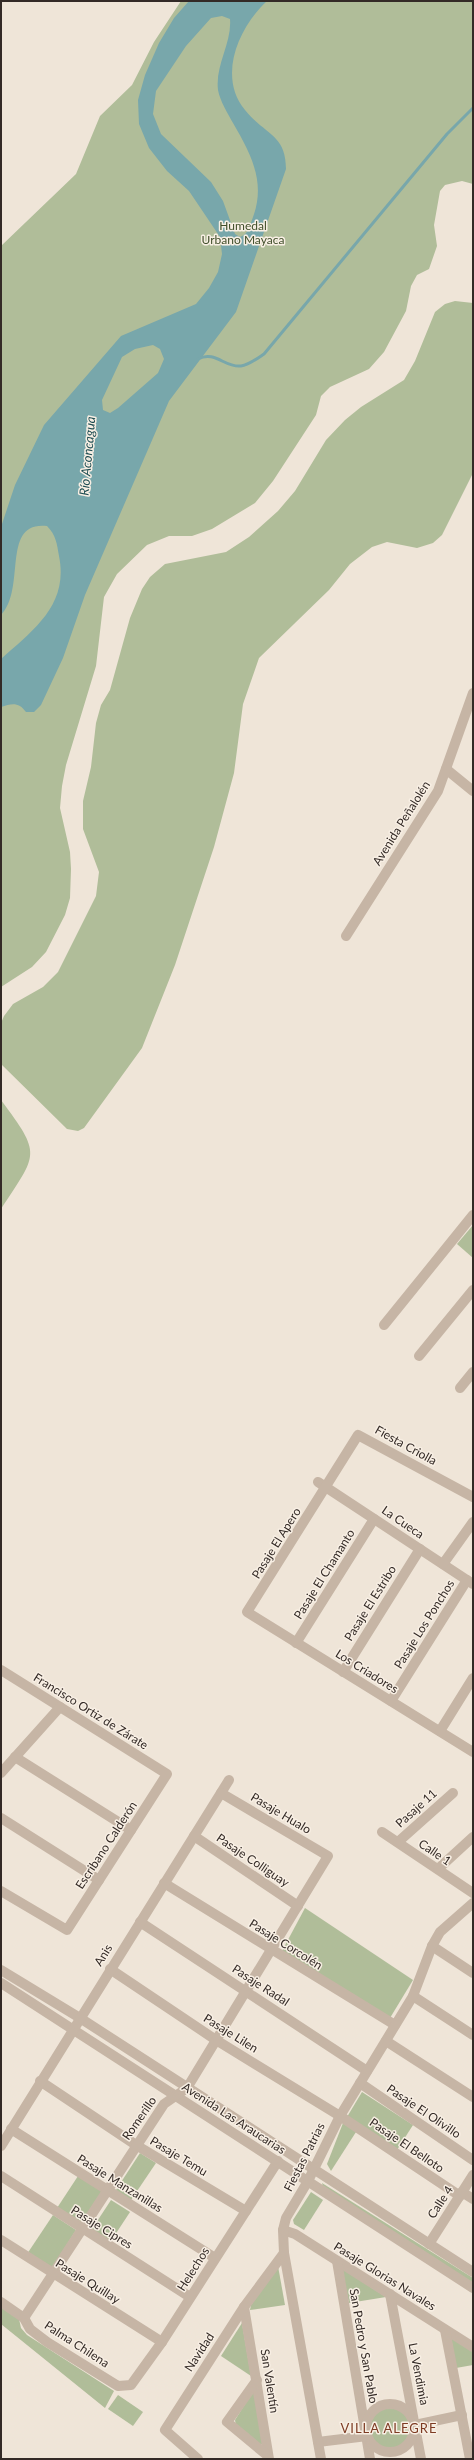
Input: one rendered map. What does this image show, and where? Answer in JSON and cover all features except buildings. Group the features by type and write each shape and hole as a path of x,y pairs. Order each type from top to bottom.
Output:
{"street":[{"name":"Avenida Peñalolén","path":"346,936 438,791 473,693"},
{"path":"446,769 473,791"},
{"path":"384,1325 473,1215"},
{"path":"419,1356 473,1290"},
{"path":"460,1388 473,1372"},
{"name":"Fiesta Criolla","path":"322,1485 358,1435 473,1497"},
{"name":"La Cueca","path":"322,1485 470,1582"},
{"name":"Pasaje El Apero","path":"247,1612 322,1485"},
{"name":"Pasaje El Chamanto","path":"296,1642 374,1519"},
{"path":"443,1564 473,1522"},
{"name":"Pasaje El Estribo","path":"343,1672 420,1549"},
{"name":"Pasaje Los Ponchos","path":"391,1701 470,1582"},
{"name":"Los Criadores","path":"247,1612 473,1752"},
{"name":"Francisco Ortiz de Zárate","path":"1,1670 167,1774"},
{"path":"440,1732 473,1678"},
{"path":"1,1773 60,1707"},
{"path":"15,1757 131,1830"},
{"name":"Escribano Calderón","path":"1,1891 67,1930 167,1774"},
{"name":"Anis","path":"1,2146 40,2081 229,1780"},
{"name":"Pasaje Hualo","path":"221,1793 328,1856"},
{"name":"Pasaje 11","path":"398,1842 453,1793"},
{"path":"1,1818 99,1880"},
{"name":"Calle 1","path":"382,1832 473,1893"},
{"name":"Pasaje Colliguay","path":"194,1836 298,1906"},
{"path":"438,1869 473,1837"},
{"name":"Romerillo","path":"24,2318 164,2104 186,2088 328,1856"},
{"name":"Pasaje Corcolén","path":"164,1883 395,2025"},
{"name":"Fiestas Patrias","path":"321,2459 284,2253 282,2230 286,2218 308,2181 340,2116 413,1996 432,1946 440,1932 473,1903"},
{"name":"Pasaje Radal","path":"140,1922 367,2071"},
{"path":"432,1946 473,1974"},
{"name":"Pasaje Lilen","path":"110,1969 216,2040 340,2116"},
{"name":"Avenida Las Araucarias","path":"1,1970 80,2018 186,2088 314,2168 473,2272"},
{"name":"Avenida Las Araucarias","path":"1,1983 473,2288"},
{"path":"413,1996 473,2035"},
{"path":"386,2041 473,2097"},
{"name":"Pasaje Temu","path":"40,2081 136,2145 246,2211"},
{"name":"Pasaje El Olivillo","path":"360,2084 473,2160"},
{"name":"Pasaje El Belloto","path":"340,2116 461,2194 473,2199"},
{"name":"Pasaje Manzanillas","path":"11,2129 215,2258"},
{"name":"Helechos","path":"126,2387 131,2385 139,2377 278,2161"},
{"name":"Calle 4","path":"429,2244 473,2175"},
{"name":"Pasaje Cipres","path":"1,2176 82,2230 190,2297"},
{"name":"Pasaje Glorias Navales","path":"282,2230 295,2234 473,2347"},
{"name":"Pasaje Quillay","path":"1,2240 162,2342"},
{"name":"Navidad","path":"198,2459 164,2430 244,2307 284,2253"},
{"name":"San Pedro y San Pablo","path":"336,2261 370,2459"},
{"name":"La Vendimia","path":"390,2294 421,2459"},
{"name":"Palma Chilena","path":"1,2302 24,2318 30,2329 47,2342 118,2386 126,2387"},
{"name":"San Valentín","path":"244,2307 269,2458"},
{"path":"445,2330 470,2459"},
{"path":"257,2380 227,2422 269,2458"},
{"path":"396,2405 406,2409 415,2425 413,2436 395,2450 385,2451 376,2447 366,2436 367,2422 372,2413 386,2406 396,2405"},
{"path":"415,2425 462,2415"},
{"path":"318,2442 366,2436"}],"green space":[{"name":"Humedal Urbano Mayaca","path":"181,1 473,1 473,184 462,181 445,185 440,191 434,225 437,246 429,269 417,275 411,286 406,311 384,352 369,369 330,387 321,396 316,415 273,481 255,503 212,529 192,536 169,536 147,545 117,574 104,597 96,666 66,765 62,786 60,808 70,852 70,898 65,915 46,952 32,967 1,987 1,246 76,174 100,116 132,85 154,42"},
{"path":"455,301 473,303 473,473 442,535 433,543 417,548 387,542 372,547 350,564 329,590 259,658 243,704 234,773 214,847 175,965 142,1048 84,1128 78,1131 67,1129 1,1064 1,1023 4,1016 13,1004 43,987 58,972 96,896 99,872 83,829 83,801 91,767 96,723 101,705 110,690 130,618 142,589 150,577 165,564 226,552 249,537 278,511 295,491 326,440 345,420 361,407 404,380 415,361 435,312 445,304"},
{"path":"1,1100 24,1132 29,1144 30,1154 28,1164 22,1176 1,1209"},
{"path":"473,1225 473,1258 457,1244"},
{"path":"305,1908 413,1980 390,2018 282,1951"},
{"path":"362,2092 413,2125 397,2150 347,2117"},
{"path":"343,2123 356,2132 331,2171 327,2164"},
{"path":"140,2153 156,2163 129,2203 114,2193"},
{"path":"78,2176 102,2191 81,2223 57,2208"},
{"path":"322,2183 473,2278 473,2283 323,2187"},
{"path":"311,2192 323,2200 304,2230 294,2224 293,2220"},
{"path":"111,2200 130,2212 109,2244 90,2232"},
{"path":"53,2215 76,2230 51,2270 27,2254"},
{"path":"278,2266 285,2305 250,2310 251,2305"},
{"path":"341,2268 386,2297 349,2303"},
{"path":"1,2307 19,2319 21,2328 27,2335 114,2391 105,2408 1,2324"},
{"path":"242,2323 251,2376 221,2356"},
{"path":"451,2337 473,2350 473,2365 456,2368"},
{"path":"257,2392 264,2443 260,2445 236,2426 235,2420 252,2393"},
{"path":"118,2395 143,2412 133,2426 108,2409"},
{"path":"386,2407 394,2407 402,2410 408,2416 411,2428 408,2440 402,2446 394,2449 386,2449 378,2446 372,2440 369,2432 369,2424 372,2416 378,2410"}],"water":[{"name":"Río Aconcagua","path":"189,1 267,1 248,24 240,38 232,67 233,82 237,97 245,110 278,142 285,157 286,169 236,312 169,401 85,595 63,658 41,705 34,712 26,712 21,706 15,704 1,707 1,659 25,638 46,615 59,589 61,573 57,544 54,536 47,526 33,527 24,534 19,545 16,558 13,589 9,603 1,615 1,527 15,485 44,425 121,336 196,304 209,288 218,272 222,254 220,237 189,191 167,171 149,148 139,124 138,100 145,75 159,43 174,18","holes":["222,16 230,19 230,28 229,37 219,72 218,90 220,99 251,157 255,168 258,192 257,204 250,226 245,234 240,237 235,234 223,201 211,182 161,134 153,114 156,91 186,46 211,18","153,345 160,349 164,359 158,373 118,408 110,413 103,410 102,400 122,357 135,349"]}],"waterway":[{"path":"198,359 210,357 235,366 241,366 250,363 264,354 447,134 473,108"}],"district":[{"name":"VILLA ALEGRE","path":"389,2428"}]}
